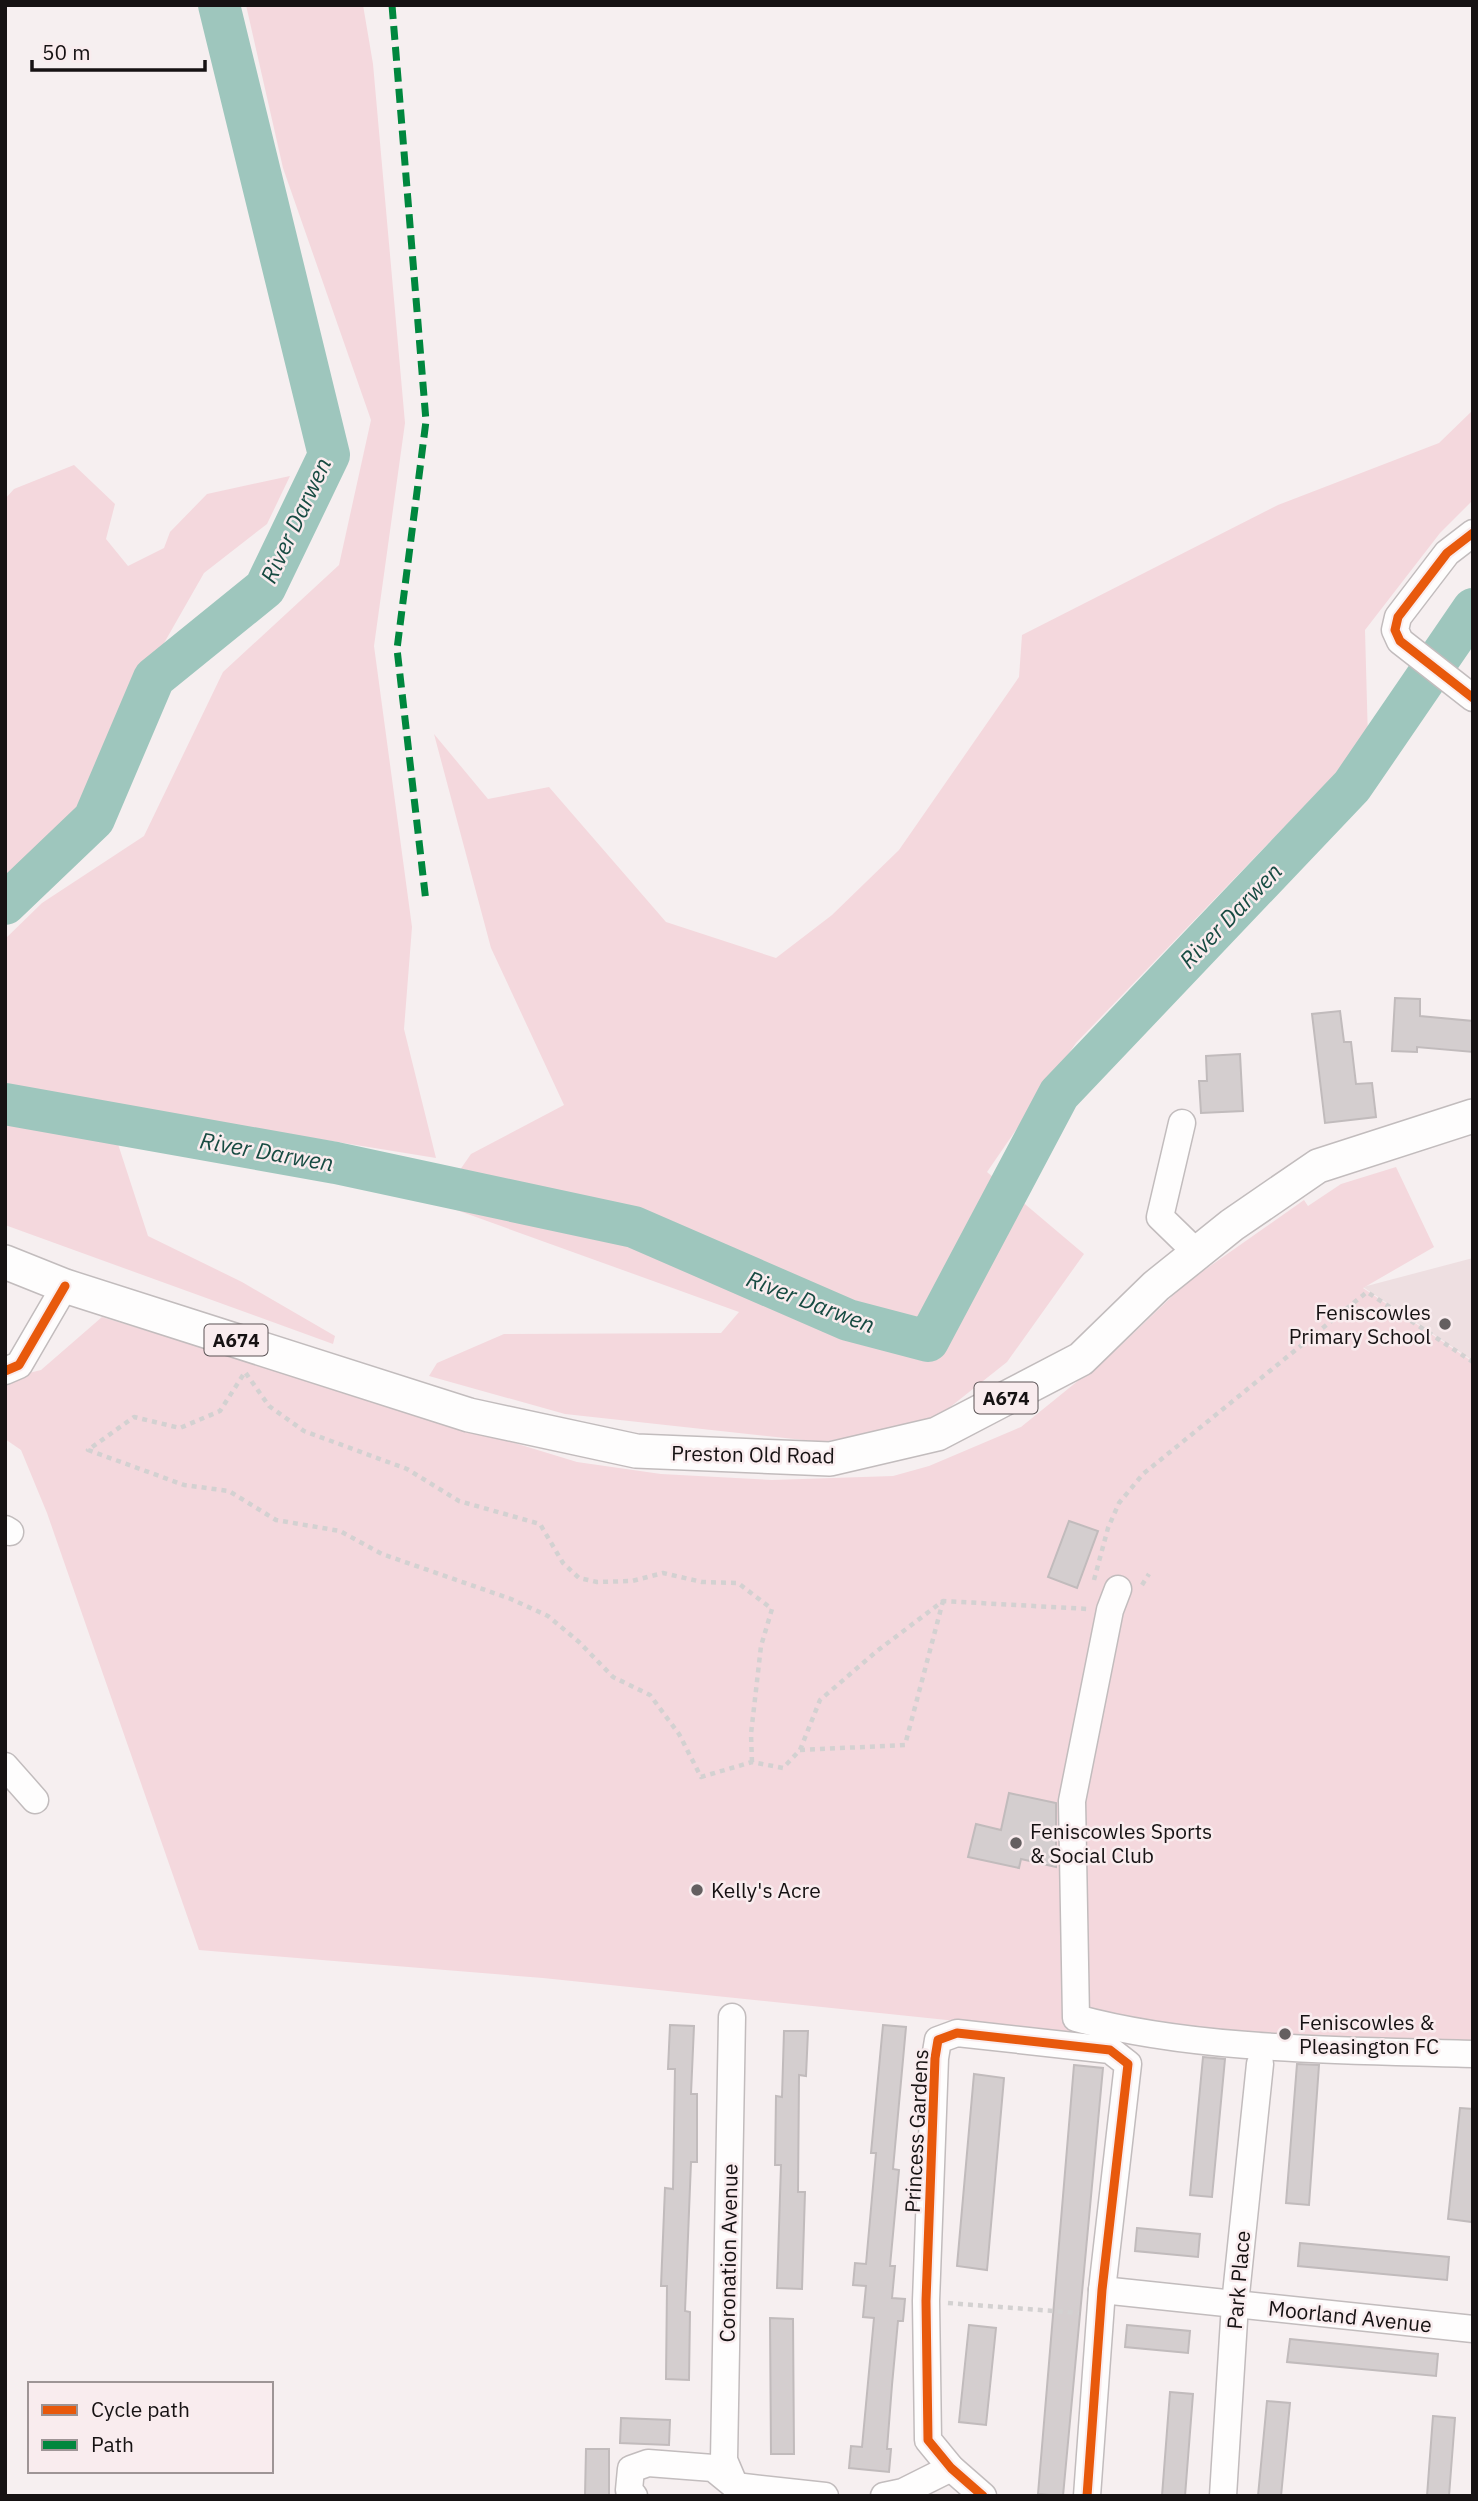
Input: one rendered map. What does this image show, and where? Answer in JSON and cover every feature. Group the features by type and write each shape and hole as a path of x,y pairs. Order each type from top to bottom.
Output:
{"main road":[{"name":"Preston Old Road","path":"5,1262 65,1286 469,1415 636,1451 830,1459 937,1434 1081,1359 1156,1286 1197,1253 1318,1166 1473,1116"}],"street":[{"path":"1469,697 1399,629 1447,553 1473,533"},
{"path":"1182,1123 1160,1217 1197,1253"},
{"path":"5,1371 19,1365 65,1286"},
{"path":"1100,1601 1072,1801 1076,2018 1122,2030 1260,2044 1473,2054"},
{"path":"5,1766 35,1800"},
{"name":"Coronation Avenue","path":"729,2491 724,2460 732,2017"},
{"name":"Princess Gardens","path":"983,2496 951,2468 928,2440 926,2301 935,2058 938,2040 957,2033 1110,2050 1128,2064 1101,2302 1087,2496"},
{"name":"Park Place","path":"1223,2496 1235,2304 1260,2064"},
{"name":"Moorland Avenue","path":"1101,2302 1235,2304 1473,2329"},
{"path":"634,2496 629,2490 631,2469 648,2463 713,2468 729,2491 825,2496"},
{"path":"884,2496 903,2492 951,2468"}],"path":[{"path":"1092,1585 1108,1528 1119,1503 1143,1475 1367,1292 1473,1362"},
{"path":"752,1762 751,1734 761,1646 772,1609 738,1583 702,1582 663,1573 632,1581 597,1582 579,1578 563,1563 540,1524 459,1501 407,1469 304,1431 269,1406 245,1372 220,1411 180,1428 134,1416 88,1450 184,1485 229,1491 260,1507 276,1520 340,1531 382,1554 511,1599 548,1616 579,1642 613,1677 650,1695 680,1734 701,1777 752,1762 783,1768 800,1750 820,1700 877,1651 943,1601 1100,1601"},
{"path":"800,1750 905,1745 943,1601"},
{"path":"926,2301 1101,2302"}],"shaded area":[{"path":"246,5 363,5 373,64 405,423 374,646 412,927 404,1029 436,1158 5,1088 5,939 42,903 144,836 223,672 339,565 371,420 283,168"},
{"path":"1473,410 1473,500 1440,533 1365,630 1368,740 1076,1043 987,1172 1084,1254 1007,1362 930,1423 822,1442 565,1414 429,1376 437,1363 504,1334 721,1333 739,1312 437,1203 471,1154 564,1105 491,948 434,734 488,799 549,787 666,922 776,958 832,915 899,850 1019,677 1022,635 1278,505 1439,443"},
{"path":"74,465 115,504 106,539 128,566 164,548 170,532 207,494 290,476 267,524 204,573 135,694 89,802 37,874 5,900 5,499 14,489"},
{"path":"5,1116 117,1141 148,1236 242,1282 335,1336 333,1344 5,1225"},
{"path":"1396,1167 1434,1247 1363,1288 1473,1362 1473,2066 1014,2027 543,1978 199,1950 47,1513 21,1450 5,1439 5,1379 41,1370 102,1317 577,1462 661,1474 772,1480 893,1476 929,1466 1021,1427 1116,1350 1186,1283 1304,1200 1308,1206 1341,1184"},
{"name":"Feniscowles Primary School","path":"1473,1258 1473,1361 1363,1287"}],"building":[{"path":"1395,998 1420,999 1420,1016 1473,1021 1473,1052 1417,1047 1417,1052 1392,1051"},
{"path":"1340,1011 1344,1042 1351,1042 1356,1084 1372,1083 1376,1117 1325,1123 1312,1014"},
{"path":"1240,1054 1243,1111 1201,1113 1199,1081 1207,1081 1206,1056"},
{"path":"1069,1521 1098,1531 1077,1588 1048,1577"},
{"name":"Feniscowles Sports & Social Club","path":"1009,1793 1056,1803 1056,1867 1021,1859 1019,1868 968,1857 976,1824 1001,1830"},
{"path":"670,2025 694,2026 691,2094 697,2094 697,2162 691,2162 685,2311 690,2312 689,2380 666,2379 667,2286 661,2286 665,2188 673,2189 675,2069 668,2069"},
{"path":"883,2025 906,2027 893,2169 899,2170 890,2266 895,2266 892,2298 905,2299 903,2321 898,2321 892,2385 887,2449 891,2449 889,2472 849,2468 851,2446 862,2447 874,2318 863,2317 866,2286 853,2285 855,2263 866,2264 876,2153 871,2153"},
{"path":"784,2031 808,2031 806,2076 799,2075 798,2192 805,2192 802,2289 777,2288 781,2165 775,2165 776,2096 782,2097"},
{"path":"1203,2057 1225,2059 1212,2197 1190,2195"},
{"path":"1297,2064 1319,2065 1309,2205 1286,2203"},
{"path":"1074,2065 1103,2068 1063,2496 1038,2494"},
{"path":"974,2074 1004,2078 987,2270 957,2266"},
{"path":"1460,2108 1473,2109 1472,2222 1448,2219"},
{"path":"1137,2228 1200,2234 1198,2257 1135,2251"},
{"path":"1300,2243 1449,2257 1447,2280 1298,2266"},
{"path":"770,2318 793,2319 794,2454 771,2454"},
{"path":"969,2325 996,2328 986,2425 959,2422"},
{"path":"1127,2325 1190,2331 1188,2353 1125,2347"},
{"path":"1290,2339 1438,2354 1436,2376 1287,2362"},
{"path":"1170,2392 1193,2394 1185,2496 1162,2496"},
{"path":"1267,2401 1290,2403 1281,2496 1258,2496"},
{"path":"1433,2416 1455,2418 1449,2496 1427,2496"},
{"path":"621,2418 670,2420 669,2445 620,2443"},
{"path":"586,2449 609,2449 609,2496 585,2496"}],"waterway":[{"name":"River Darwen","path":"5,904 94,819 154,678 265,588 329,455 219,5"},
{"name":"River Darwen","path":"5,1104 336,1163 634,1227 848,1320 928,1341 1059,1094 1352,786 1473,609"}],"marked path":[{"path":"392,5 426,421 397,649 426,902"}],"cycle path":[{"path":"1473,533 1447,553 1398,617 1395,630 1400,641 1473,698"},
{"path":"5,1371 19,1365 65,1286"},
{"path":"983,2496 951,2468 928,2440 926,2301 935,2058 938,2040 957,2033 1110,2050 1128,2064 1102,2290 1087,2496"}],"place":[{"name":"Feniscowles Primary School","path":"1445,1324"},
{"name":"Feniscowles Sports & Social Club","path":"1016,1843"},
{"name":"Kelly's Acre","path":"697,1890"},
{"name":"Feniscowles & Pleasington FC","path":"1285,2034"}]}
